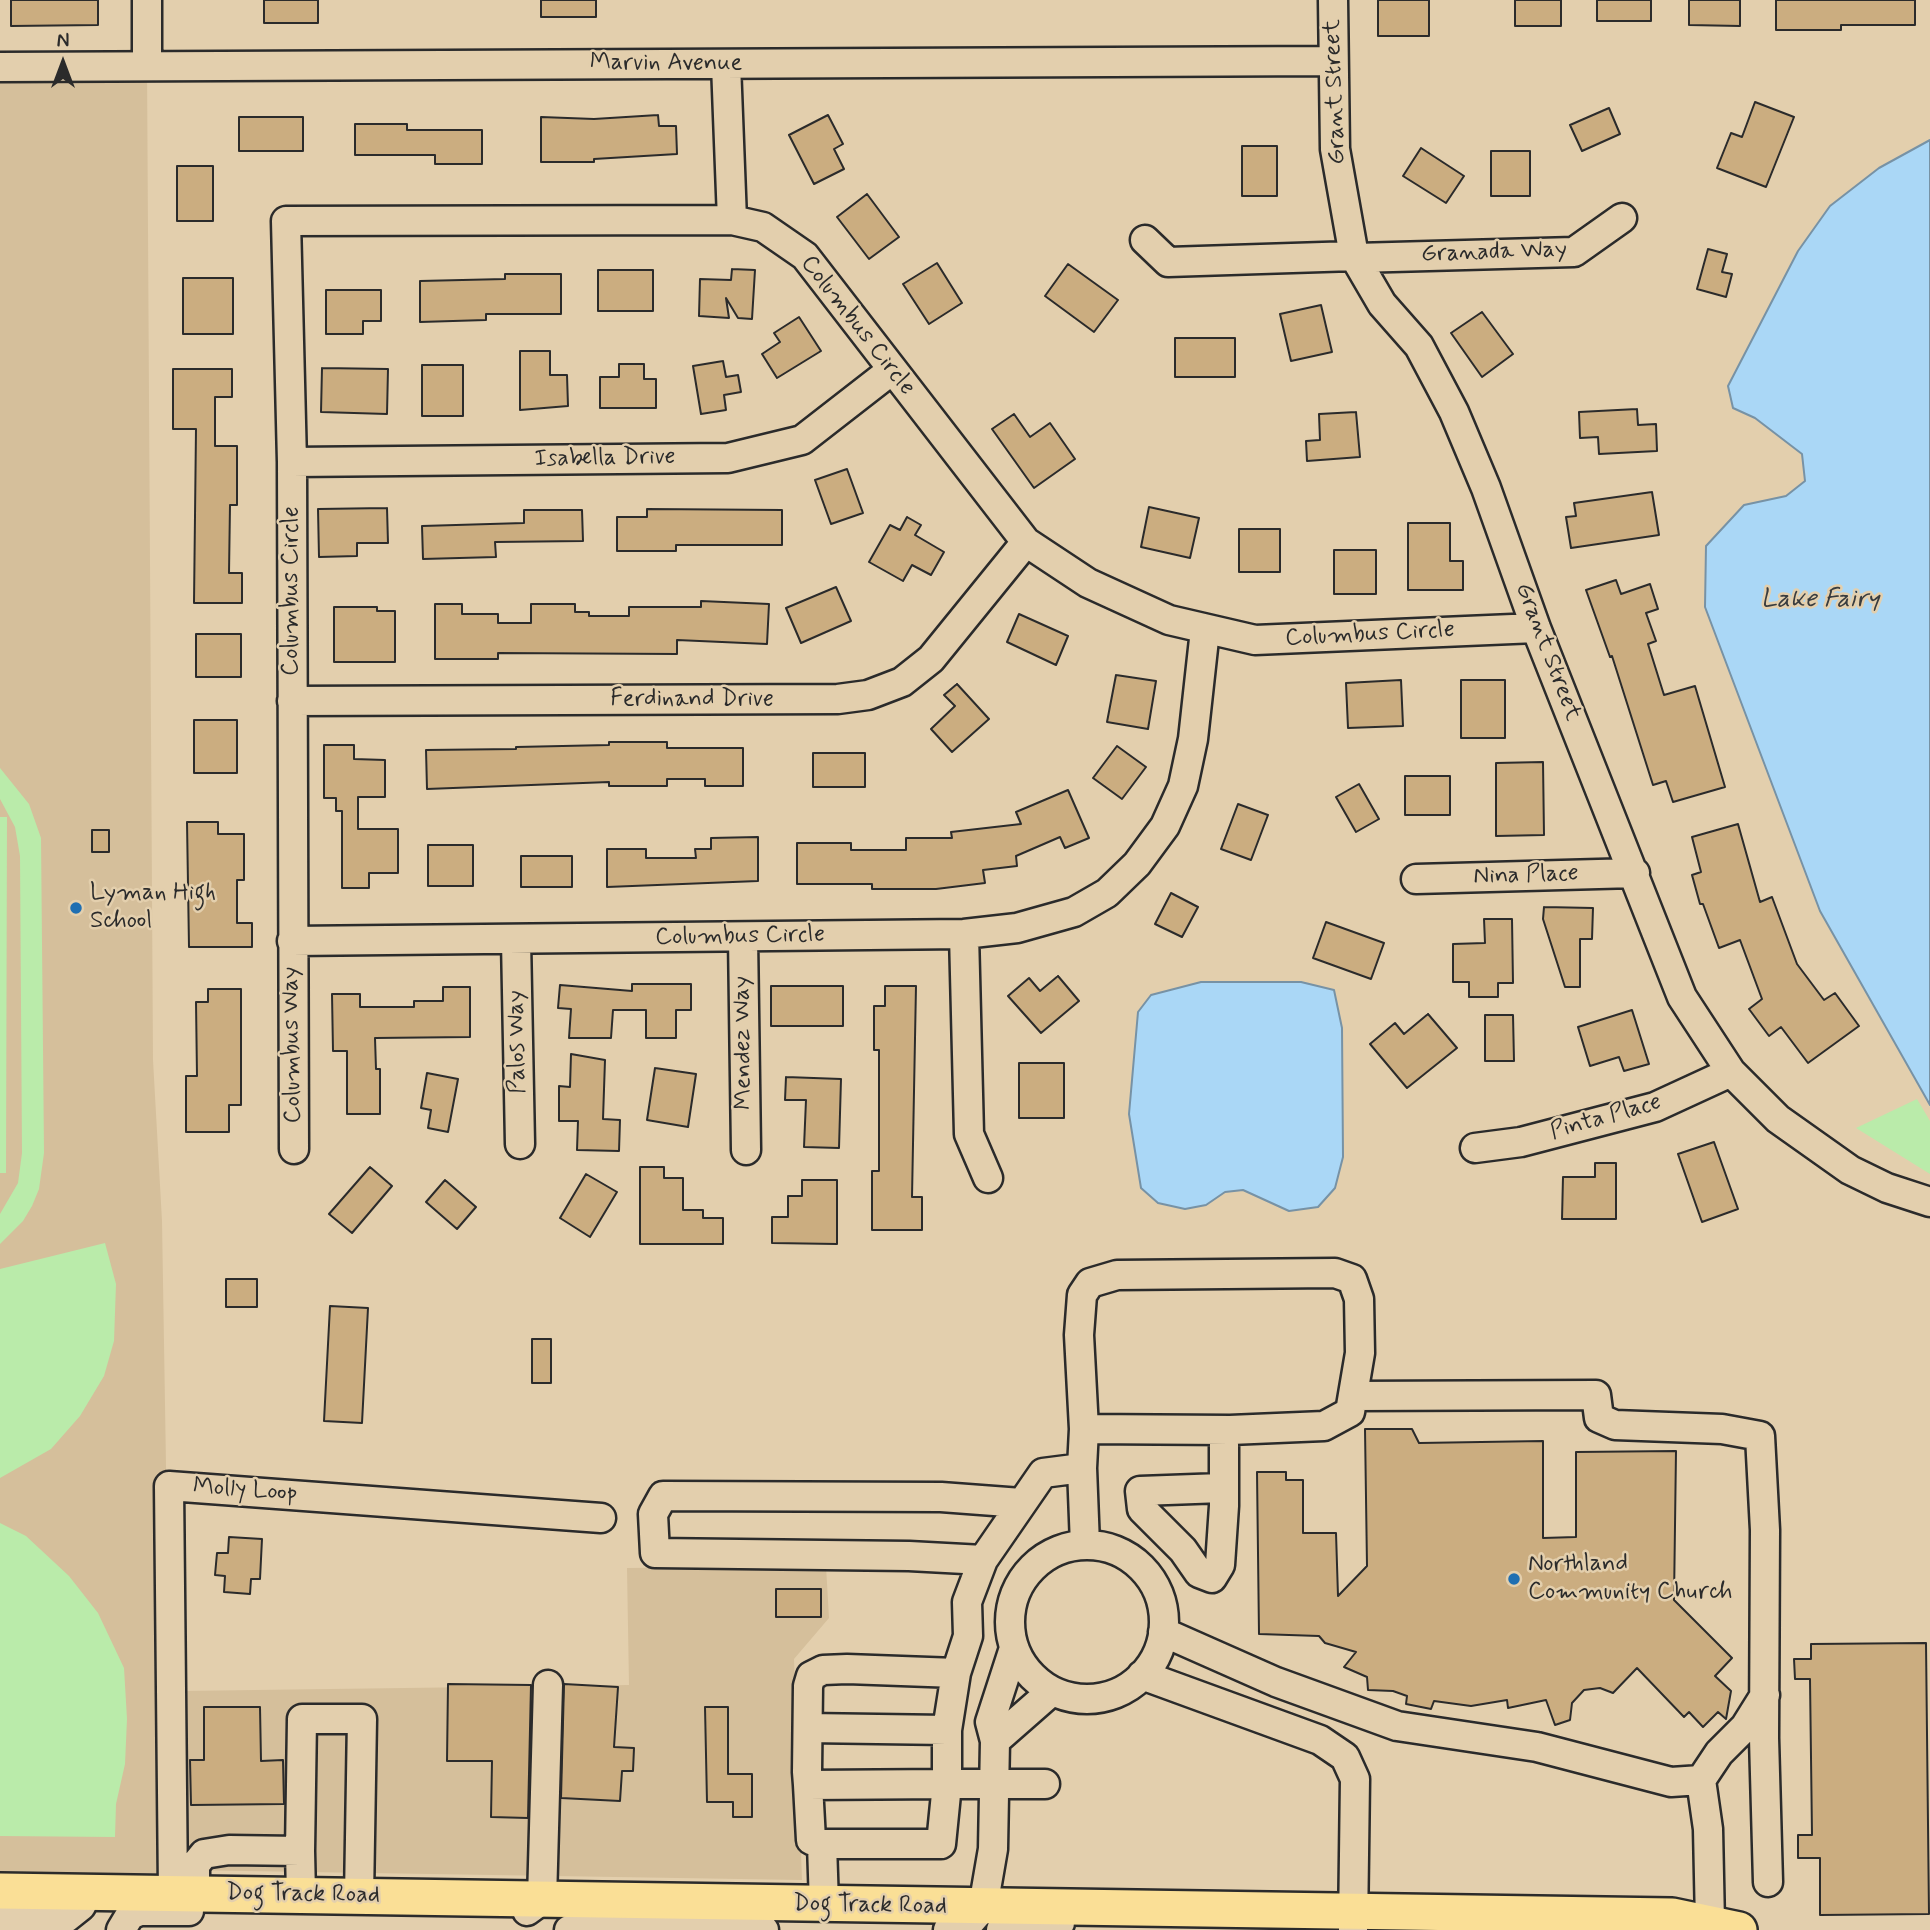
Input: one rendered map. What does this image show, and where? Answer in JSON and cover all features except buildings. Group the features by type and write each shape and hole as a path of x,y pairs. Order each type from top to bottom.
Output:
{"main road":[{"name":"Dog Track Road","path":"0,1891 824,1905 992,1919 1278,1912 1353,1922 1672,1916 1716,1928"}],"street":[{"path":"147,0 148,66"},
{"name":"Grant Street","path":"1333,0 1335,149 1355,257 1382,304 1419,346 1454,412 1486,488 1536,628 1682,997 1731,1072 1778,1119 1821,1151 1887,1188 1930,1202"},
{"name":"Marvin Avenue","path":"0,67 1333,61"},
{"path":"726,64 732,220"},
{"name":"Granada Way","path":"1145,240 1168,262 1574,252 1622,218"},
{"name":"Columbus Circle","path":"1205,631 1193,739 1183,786 1165,826 1138,864 1107,893 1074,912 1017,928 964,934 292,941 292,463 286,221 732,220 763,227 805,256 1026,542 1088,583 1133,606 1205,631 1255,640 1536,628"},
{"name":"Isabella Drive","path":"292,463 729,458 802,440 892,370"},
{"name":"Ferdinand Drive","path":"292,701 838,699 868,695 902,682 931,659 1026,542"},
{"name":"Nina Place","path":"1416,879 1635,873"},
{"path":"964,934 969,1134 988,1178"},
{"name":"Mendez Way","path":"743,937 746,1150"},
{"name":"Palos Way","path":"516,940 520,1144"},
{"name":"Columbus Way","path":"292,941 294,1149"},
{"name":"Pinta Place","path":"1475,1147 1521,1142 1655,1107 1731,1072"},
{"path":"1084,1429 1224,1430 1324,1426 1350,1412 1360,1353 1359,1299 1352,1279 1335,1273 1117,1275 1090,1283 1082,1295 1079,1335 1084,1429 1082,1468 1085,1545"},
{"path":"1354,1396 1596,1395 1599,1418 1615,1425 1722,1429 1760,1436 1765,1530 1768,1882"},
{"path":"1223,1488 1224,1430"},
{"path":"957,1673 823,1670 811,1676 808,1686 808,1785 811,1840 822,1844 941,1844 947,1784 947,1730 957,1673 968,1636 967,1602 983,1560 1043,1473 1082,1468"},
{"name":"Molly Loop","path":"184,1893 169,1486 601,1518"},
{"path":"983,1560 909,1556 655,1552 653,1514 663,1496 941,1497 1021,1503"},
{"path":"1072,1545 1098,1545 1124,1553 1145,1570 1159,1592 1165,1619 1163,1632 1161,1645 1142,1675 1129,1687 1104,1697 1077,1699 1052,1691 1023,1666 1014,1648 1009,1622 1013,1596 1026,1572 1047,1555 1072,1545"},
{"path":"1163,1632 1276,1682 1397,1726 1537,1747 1671,1782 1701,1780"},
{"path":"947,1930 970,1922 992,1919 996,1783 995,1741 990,1723 1014,1648"},
{"path":"1142,1675 1320,1740 1345,1757 1355,1779 1353,1922"},
{"path":"121,1930 130,1915 140,1911 528,1911 542,1900 548,1685"},
{"path":"995,1741 1052,1691"},
{"path":"1716,1928 1701,1780 1719,1752 1745,1727 1765,1695"},
{"path":"301,1895 302,1719 362,1719 359,1897"},
{"path":"808,1728 947,1730"},
{"path":"808,1785 1045,1784"},
{"path":"822,1844 824,1905"},
{"path":"184,1893 195,1865 204,1854 229,1850 300,1851"},
{"path":"0,1919 66,1918 81,1906 88,1892"},
{"path":"569,1930 580,1927 764,1930"}],"shaded area":[{"name":"Lyman High School","path":"147,66 153,1060 162,1221 173,1893 0,1891 0,67"},
{"path":"826,1566 829,1618 794,1659 802,1880 183,1870 181,1691 629,1685 627,1568"}],"green space":[{"path":"0,768 29,804 41,838 44,1153 39,1189 32,1206 23,1221 0,1244 0,1214 18,1183 22,1153 20,856 15,827 0,799"},
{"path":"0,817 7,817 6,1173 0,1173"},
{"path":"1917,1099 1930,1121 1930,1174 1856,1128"},
{"path":"105,1243 116,1284 114,1341 104,1376 80,1416 51,1449 0,1478 0,1269"},
{"path":"0,1523 26,1536 69,1576 98,1613 124,1668 127,1719 125,1764 116,1804 115,1837 0,1836"}],"water":[{"name":"Lake Fairy","path":"1930,140 1930,1105 1820,911 1705,607 1706,546 1744,505 1786,496 1805,481 1802,454 1755,418 1733,408 1728,386 1798,251 1830,206 1879,168"},
{"path":"1201,982 1301,982 1334,990 1342,1028 1343,1157 1335,1188 1318,1207 1289,1211 1243,1190 1225,1192 1206,1205 1185,1209 1158,1203 1141,1188 1129,1114 1138,1012 1151,995"}],"place":[{"name":"Lyman High School","path":"76,908"},
{"name":"Northland Community Church","path":"1514,1579"}]}
